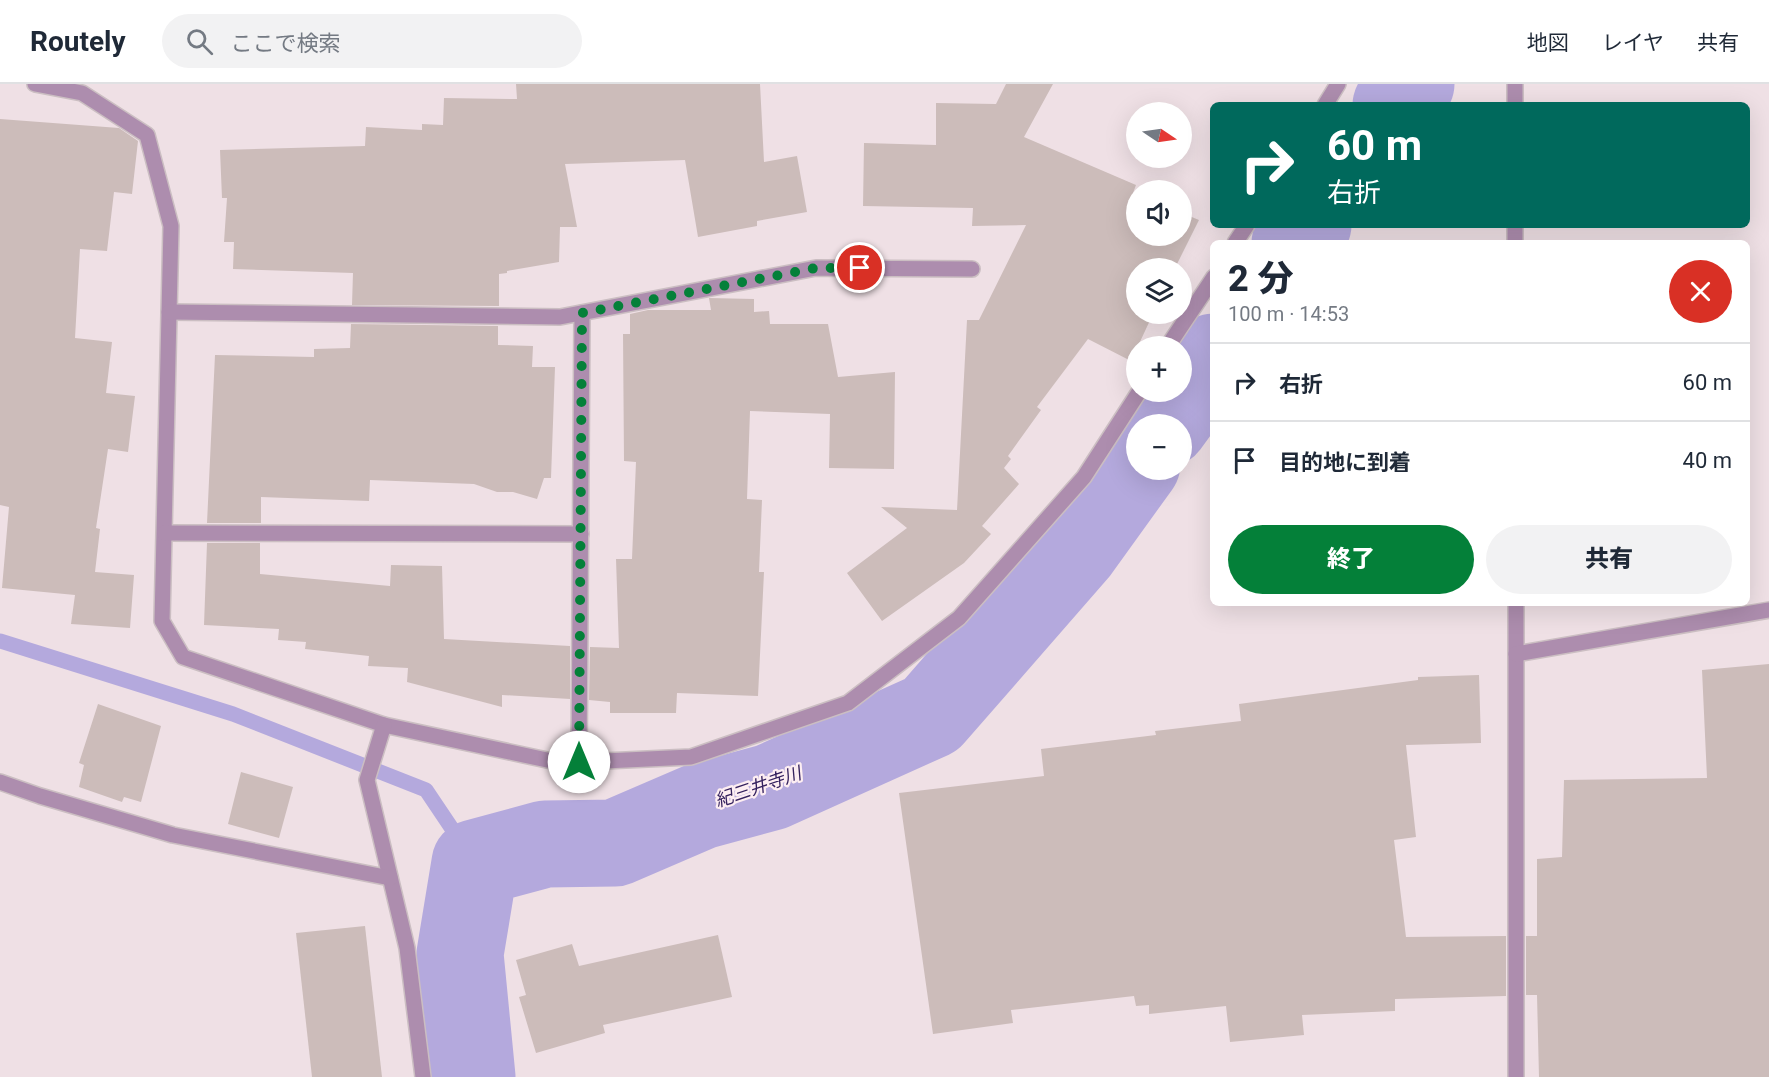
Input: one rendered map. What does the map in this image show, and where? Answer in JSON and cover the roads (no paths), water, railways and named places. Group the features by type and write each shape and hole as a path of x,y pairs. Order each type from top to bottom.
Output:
{"street":[{"path":"35,84 82,93 147,135 171,226 162,621 183,657 382,732 561,763 691,757 848,703 959,618 1084,477 1133,402"},
{"path":"1327,102 1338,84"},
{"path":"1515,84 1515,102"},
{"path":"169,312 560,317 816,268 972,269"},
{"path":"1175,336 1210,283"},
{"path":"579,762 582,313"},
{"path":"165,532 581,534"},
{"path":"1516,606 1516,1077"},
{"path":"1516,654 1769,610"},
{"path":"382,732 367,780 407,948 423,1077"},
{"path":"0,782 173,835 390,878"}],"waterway":[{"name":"紀三井寺川","path":"1398,102 1411,84"},
{"name":"紀三井寺川","path":"1297,240 1306,228"},
{"name":"紀三井寺川","path":"1172,414 1210,362"},
{"name":"紀三井寺川","path":"472,1077 460,954 475,863 545,844 615,843 701,806 771,787 931,715 1075,550 1126,479"},
{"path":"0,641 233,714 426,790 475,863"}]}
